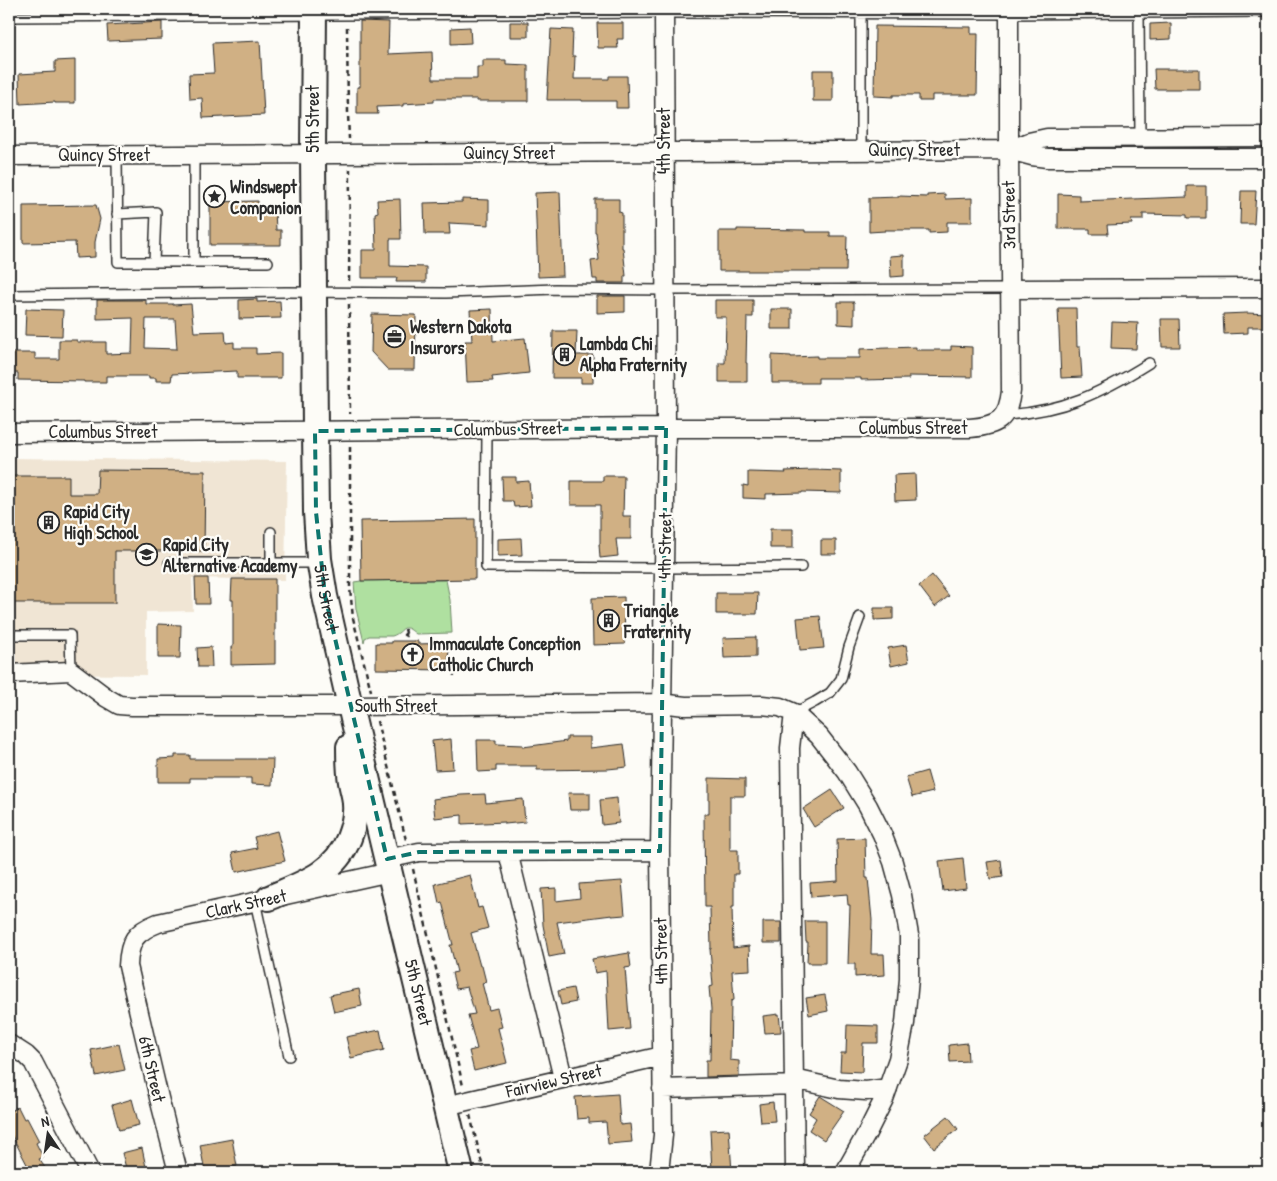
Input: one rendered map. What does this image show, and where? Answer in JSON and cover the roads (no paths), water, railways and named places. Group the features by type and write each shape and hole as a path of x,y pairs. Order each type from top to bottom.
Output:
{"main road":[{"name":"5th Street","path":"314,12 315,430 316,521 320,563 325,596 352,716 395,862 456,1103 461,1172"},
{"path":"262,900 312,880 328,869 339,857 347,842 353,827 355,805 348,762 352,716"}],"street":[{"name":"4th Street","path":"659,1172 663,1135 660,851 666,428 664,11"},
{"name":"3rd Street","path":"1004,415 1008,408 1011,391 1009,14"},
{"name":"Quincy Street","path":"1009,150 1029,142 1047,138 1268,137"},
{"name":"Quincy Street","path":"9,156 1009,150 1047,158 1268,158"},
{"path":"1010,289 1268,288"},
{"name":"Columbus Street","path":"9,432 970,428 992,423 1004,415"},
{"path":"9,674 71,671"},
{"name":"South Street","path":"71,671 119,705 132,706 352,716 375,706 661,703 685,706 762,705 780,707 794,713"},
{"path":"794,713 790,748 795,1172"},
{"path":"794,713 819,736 847,772 868,806 893,862 902,895 908,935 909,979 905,1023 898,1059 884,1099 868,1133 845,1172"},
{"name":"Clark Street","path":"128,966 130,946 137,935 146,928 158,923 262,900 395,862 419,852 660,851"},
{"path":"508,852 563,1078"},
{"name":"6th Street","path":"128,966 178,1172"},
{"path":"9,1044 33,1062 90,1172"},
{"name":"Fairview Street","path":"456,1103 662,1056"},
{"path":"662,1089 794,1082 866,1092 888,1088"}],"lane":[{"path":"9,18 170,13 314,12 347,16 664,11 1009,14 1268,12"},
{"path":"861,13 862,150"},
{"path":"1138,13 1140,138"},
{"path":"116,155 118,262 268,262"},
{"path":"194,155 194,262"},
{"path":"117,214 156,212 154,262"},
{"path":"9,295 446,292 555,289 1010,289"},
{"path":"1004,415 1052,409 1077,401 1102,390 1149,362"},
{"path":"487,430 486,567 801,567"},
{"path":"271,532 271,563"},
{"path":"169,563 320,563"},
{"path":"794,713 830,693 840,679 860,617"},
{"path":"9,635 70,634 71,671"},
{"path":"262,900 289,1056"}],"place":[{"name":"Windswept Companion","path":"214,197"},
{"name":"Western Dakota Insurors","path":"394,337"},
{"name":"Lambda Chi Alpha Fraternity","path":"564,354"},
{"name":"Rapid City High School","path":"48,522"},
{"name":"Rapid City Alternative Academy","path":"147,555"},
{"name":"Triangle Fraternity","path":"608,621"},
{"name":"Immaculate Conception Catholic Church","path":"413,654"}]}
